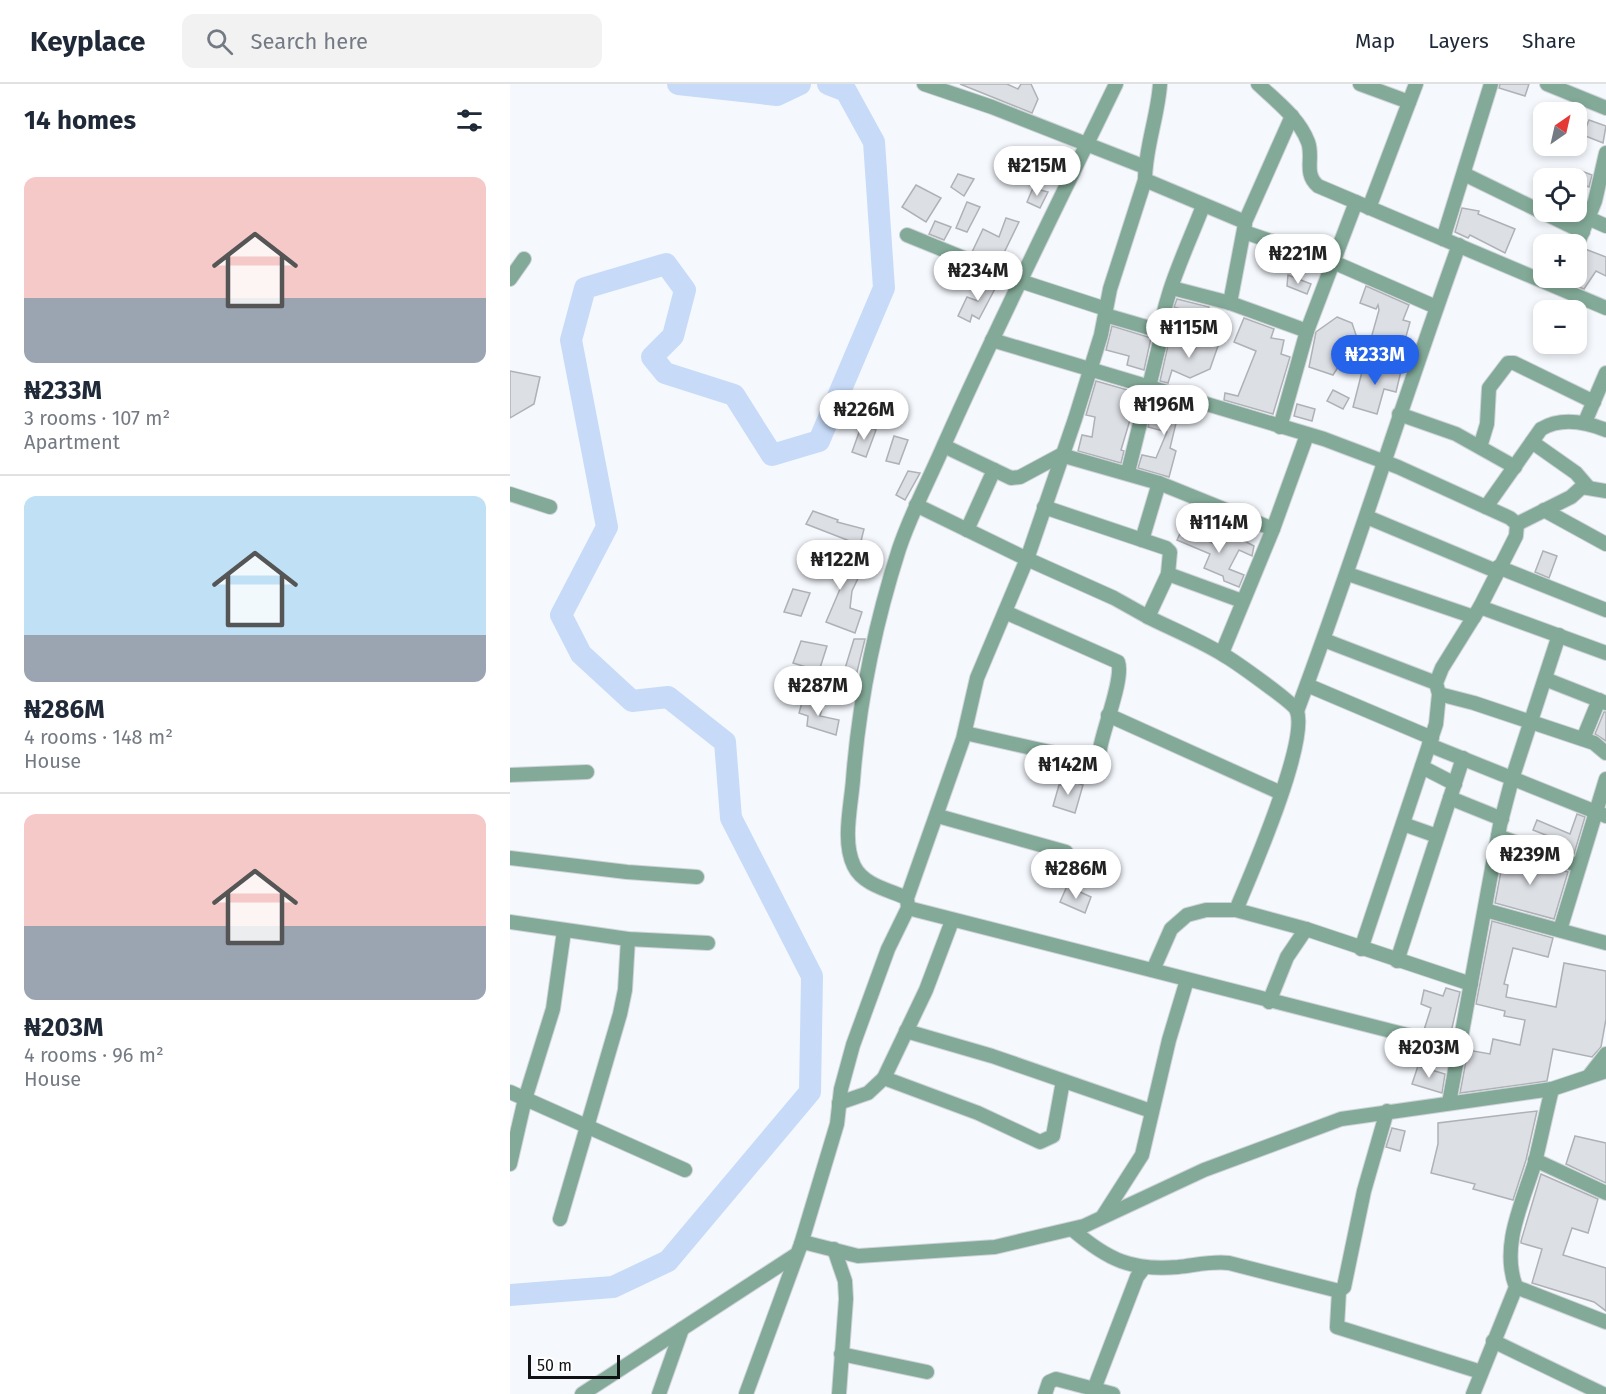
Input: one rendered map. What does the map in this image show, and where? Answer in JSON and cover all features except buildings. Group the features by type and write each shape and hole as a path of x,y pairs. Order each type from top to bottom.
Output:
{"street":[{"path":"924,84 993,107 1087,145 1244,227 1333,262 1436,307"},
{"path":"1116,84 992,340 916,505 899,549 876,632 857,728 849,839 853,864 870,883 907,903 952,921 1458,1048"},
{"path":"746,1394 799,1249 837,1124 839,1104 853,1045 938,816 965,733 978,678 1027,559 1090,369 1110,289 1145,174 1158,109 1160,84"},
{"path":"1360,84 1409,102"},
{"path":"1280,427 1307,331 1333,262 1362,205 1416,84"},
{"path":"1443,239 1491,84"},
{"path":"1547,84 1606,108"},
{"path":"1261,85 1292,117 1308,143 1309,171 1312,181 1318,186 1443,239 1533,272"},
{"path":"1230,303 1244,227 1292,117"},
{"path":"1581,234 1605,159"},
{"path":"1464,174 1585,225 1606,226"},
{"path":"1128,472 1172,288 1203,206"},
{"path":"907,235 1020,281 1160,331"},
{"path":"1236,910 1269,830 1299,731 1297,711 1348,574 1399,414 1459,245"},
{"path":"510,279 524,259"},
{"path":"1172,288 1230,303 1307,331"},
{"path":"1573,288 1605,305"},
{"path":"992,340 1307,435 1385,463 1486,507 1517,524"},
{"path":"1480,447 1487,424 1488,388 1508,363 1514,363 1594,402"},
{"path":"1585,422 1606,373"},
{"path":"1399,414 1456,434 1515,467"},
{"path":"1486,507 1541,429 1548,425 1585,422 1606,430"},
{"path":"1222,653 1273,530 1307,435"},
{"path":"1532,442 1576,473 1588,487"},
{"path":"944,446 1015,478 1061,455 1128,472 1273,530"},
{"path":"967,530 994,470"},
{"path":"1142,540 1159,483"},
{"path":"1517,524 1571,497 1578,489 1588,487 1606,491"},
{"path":"510,494 550,507"},
{"path":"916,505 1114,598 1222,653 1285,698 1297,711"},
{"path":"1044,507 1166,548 1170,552 1168,574 1148,617"},
{"path":"1544,510 1606,544"},
{"path":"1367,517 1606,610"},
{"path":"1361,949 1436,724 1442,668 1477,612 1497,569 1516,536 1517,524"},
{"path":"1168,574 1242,601"},
{"path":"1348,574 1605,647"},
{"path":"965,733 1081,759 1097,755 1120,667 1115,658 1005,612"},
{"path":"1449,1103 1498,836 1512,778 1532,723 1558,635"},
{"path":"1324,640 1474,703 1594,743 1606,753"},
{"path":"1545,679 1603,701 1582,740"},
{"path":"1307,686 1431,741 1463,758 1601,814"},
{"path":"1108,715 1281,793"},
{"path":"1397,961 1463,758"},
{"path":"1422,766 1455,784"},
{"path":"510,775 587,772"},
{"path":"1560,930 1579,866 1601,814 1606,779"},
{"path":"1450,798 1502,819"},
{"path":"938,816 1066,852"},
{"path":"1403,824 1437,836"},
{"path":"1498,836 1579,866"},
{"path":"510,858 616,871 697,877"},
{"path":"1153,970 1171,929 1187,915 1206,910 1236,910 1306,929 1471,984"},
{"path":"1485,910 1606,943"},
{"path":"839,1104 868,1093 884,1078 926,990 952,921"},
{"path":"510,922 628,939 708,943"},
{"path":"1269,1002 1287,957 1306,929"},
{"path":"510,1164 525,1099 553,1009 564,931"},
{"path":"560,1219 625,990 628,939"},
{"path":"1103,1216 1142,1155 1151,1111 1187,980"},
{"path":"906,1031 1001,1059 1151,1111"},
{"path":"1588,1078 1606,1054"},
{"path":"582,1394 799,1249 834,1249 858,1256 995,1247 1073,1230 1203,1170 1341,1119 1552,1089 1606,1071"},
{"path":"884,1078 978,1113 1040,1142 1053,1136 1063,1081"},
{"path":"1473,1394 1516,1287 1510,1270 1512,1234 1535,1161 1552,1089"},
{"path":"510,1092 685,1170"},
{"path":"1387,1111 1364,1191 1344,1287 1339,1291 1337,1327 1481,1372"},
{"path":"1535,1161 1606,1193"},
{"path":"1073,1230 1105,1254 1143,1269 1214,1261 1339,1291"},
{"path":"834,1249 845,1281 839,1394"},
{"path":"1095,1389 1137,1277 1143,1269"},
{"path":"1516,1287 1606,1322"},
{"path":"659,1394 682,1329"},
{"path":"1493,1341 1603,1394"},
{"path":"841,1354 927,1372"},
{"path":"1045,1394 1049,1382 1056,1379 1113,1394"}],"waterway":[{"path":"678,84 777,95 800,84"},
{"path":"510,1295 613,1287 668,1261 810,1092 812,976 731,818 725,742 668,697 632,701 581,654 561,615 607,527 571,340 585,288 666,264 685,290 673,336 652,357 665,373 734,395 772,455 819,441 884,288 874,142 846,91 828,84"}]}
